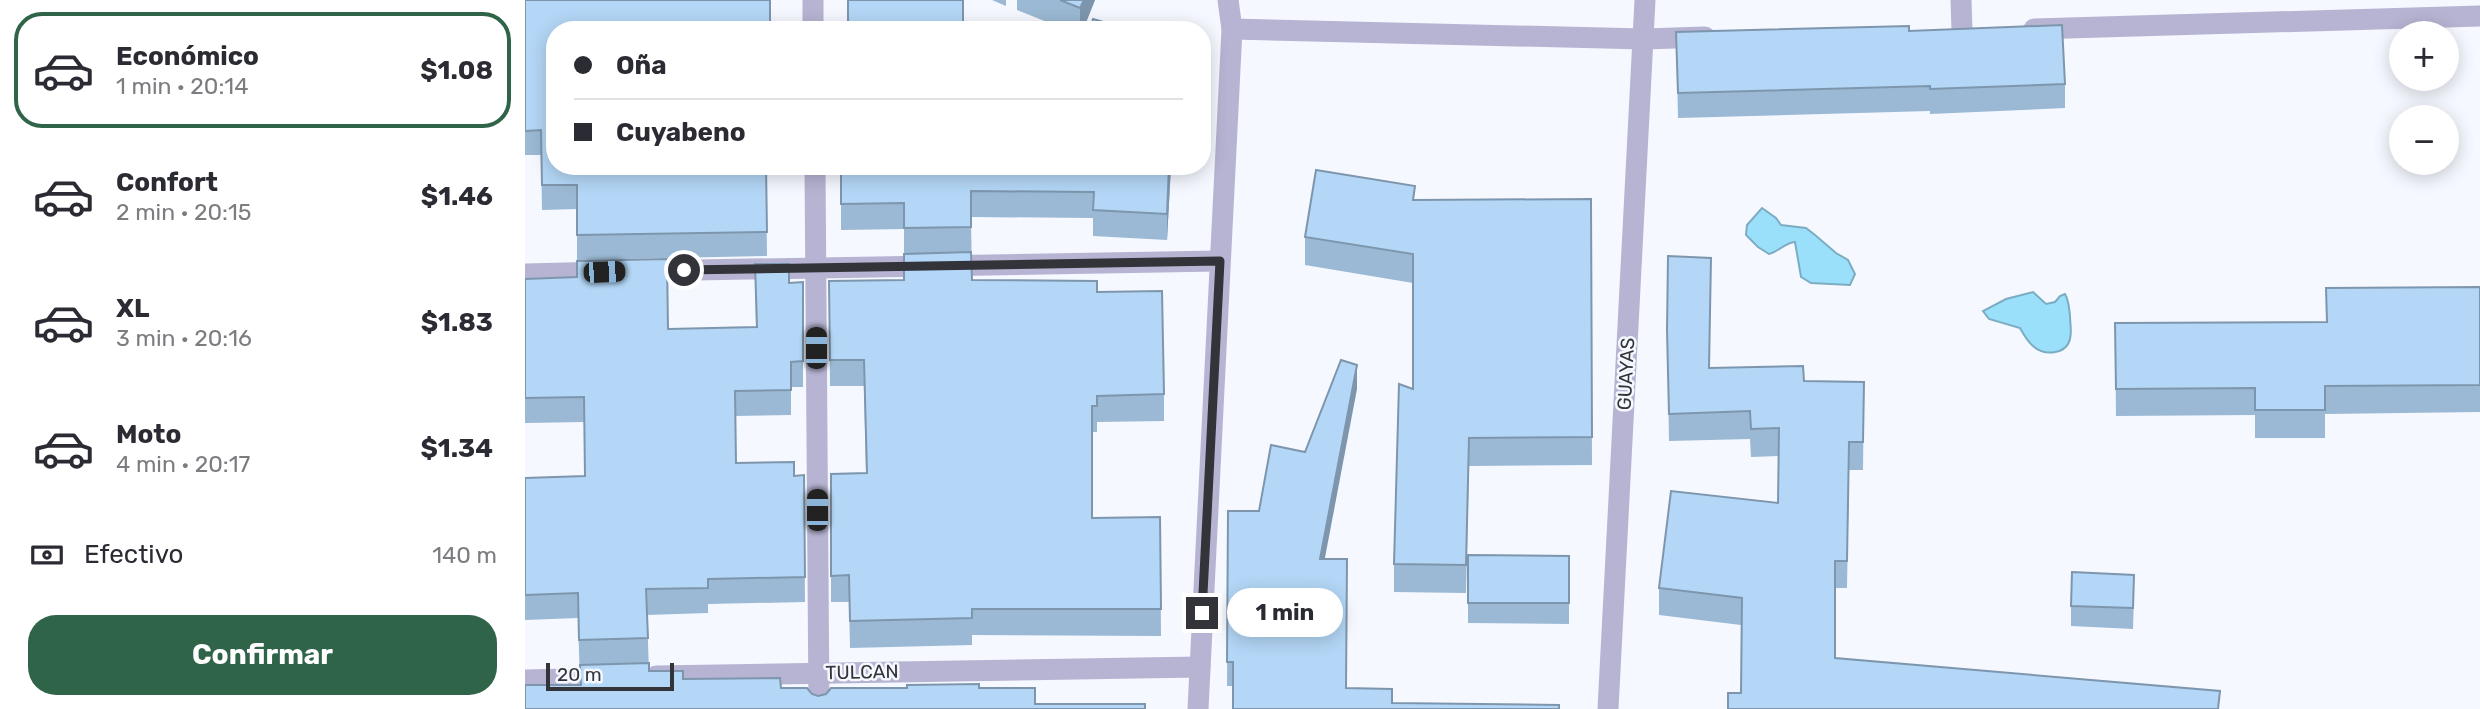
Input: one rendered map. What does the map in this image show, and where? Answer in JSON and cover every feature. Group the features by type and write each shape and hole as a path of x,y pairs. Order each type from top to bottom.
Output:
{"street":[{"path":"813,0 813,21"},
{"path":"1198,709 1231,29 1229,0"},
{"name":"GUAYAS","path":"1608,709 1645,0"},
{"path":"1961,0 1955,31 1989,30"},
{"path":"2016,29 2480,16"},
{"path":"1231,29 1644,39 1727,37"},
{"path":"815,175 819,709"},
{"path":"525,274 1220,261"},
{"name":"TULCAN","path":"525,680 819,672 1200,667"}],"water":[{"path":"1762,208 1781,225 1806,228 1848,260 1855,274 1850,285 1811,283 1801,277 1795,242 1769,254 1758,247 1746,235 1747,225"},
{"path":"2033,292 2046,304 2055,302 2065,294 2069,305 2071,336 2068,344 2059,351 2038,349 2029,342 2020,328 1989,319 1983,311 2006,299"}],"building":[{"path":"525,0 770,0 770,21 546,21 546,175 766,175 767,232 577,235 577,185 542,185 541,130 525,131"},
{"path":"848,0 963,0 963,21 848,21"},
{"path":"1060,0 1084,0 1080,8"},
{"path":"2062,25 2065,84 1678,93 1676,32 1909,26 1909,31"},
{"path":"1316,170 1415,186 1413,200 1591,199 1592,437 1469,438 1466,565 1394,564 1399,384 1413,389 1413,254 1305,237"},
{"path":"841,175 1169,175 1167,214 1093,210 1094,192 971,191 971,227 904,228 904,203 841,204"},
{"path":"971,252 972,280 1097,281 1097,292 1162,291 1164,394 1097,396 1097,406 1092,406 1092,518 1160,517 1161,609 972,609 972,618 850,621 849,575 831,576 831,474 867,473 864,360 830,360 829,281 904,280 904,254"},
{"path":"1668,256 1711,258 1709,368 1803,366 1804,381 1864,382 1863,442 1849,442 1847,561 1835,561 1835,658 2220,691 2218,709 1728,709 1728,693 1741,693 1742,598 1659,588 1671,491 1778,503 1779,428 1751,429 1750,411 1669,414"},
{"path":"667,259 668,329 757,327 755,264 789,264 789,283 803,282 803,361 791,362 791,390 735,391 736,463 794,462 794,476 804,475 805,577 708,579 708,588 646,589 648,638 579,640 578,593 525,595 525,478 585,476 584,397 525,398 525,279 577,277 577,261"},
{"path":"2480,287 2480,385 2325,386 2325,410 2255,410 2255,388 2116,389 2115,323 2327,322 2326,288"},
{"path":"1341,360 1357,365 1320,559 1347,559 1346,688 1392,689 1392,703 1559,705 1559,709 1233,709 1233,662 1227,662 1228,511 1259,511 1271,445 1305,452"},
{"path":"1468,555 1569,556 1569,603 1468,603"},
{"path":"2072,572 2134,575 2133,608 2071,606"},
{"path":"649,663 649,671 683,671 683,679 780,678 781,688 807,688 818,696 826,694 831,688 979,684 979,688 1035,688 1035,704 1145,704 1145,709 525,709 525,685 581,685 580,665"}],"route":[{"path":"684,270 1220,261 1202,613"}]}
